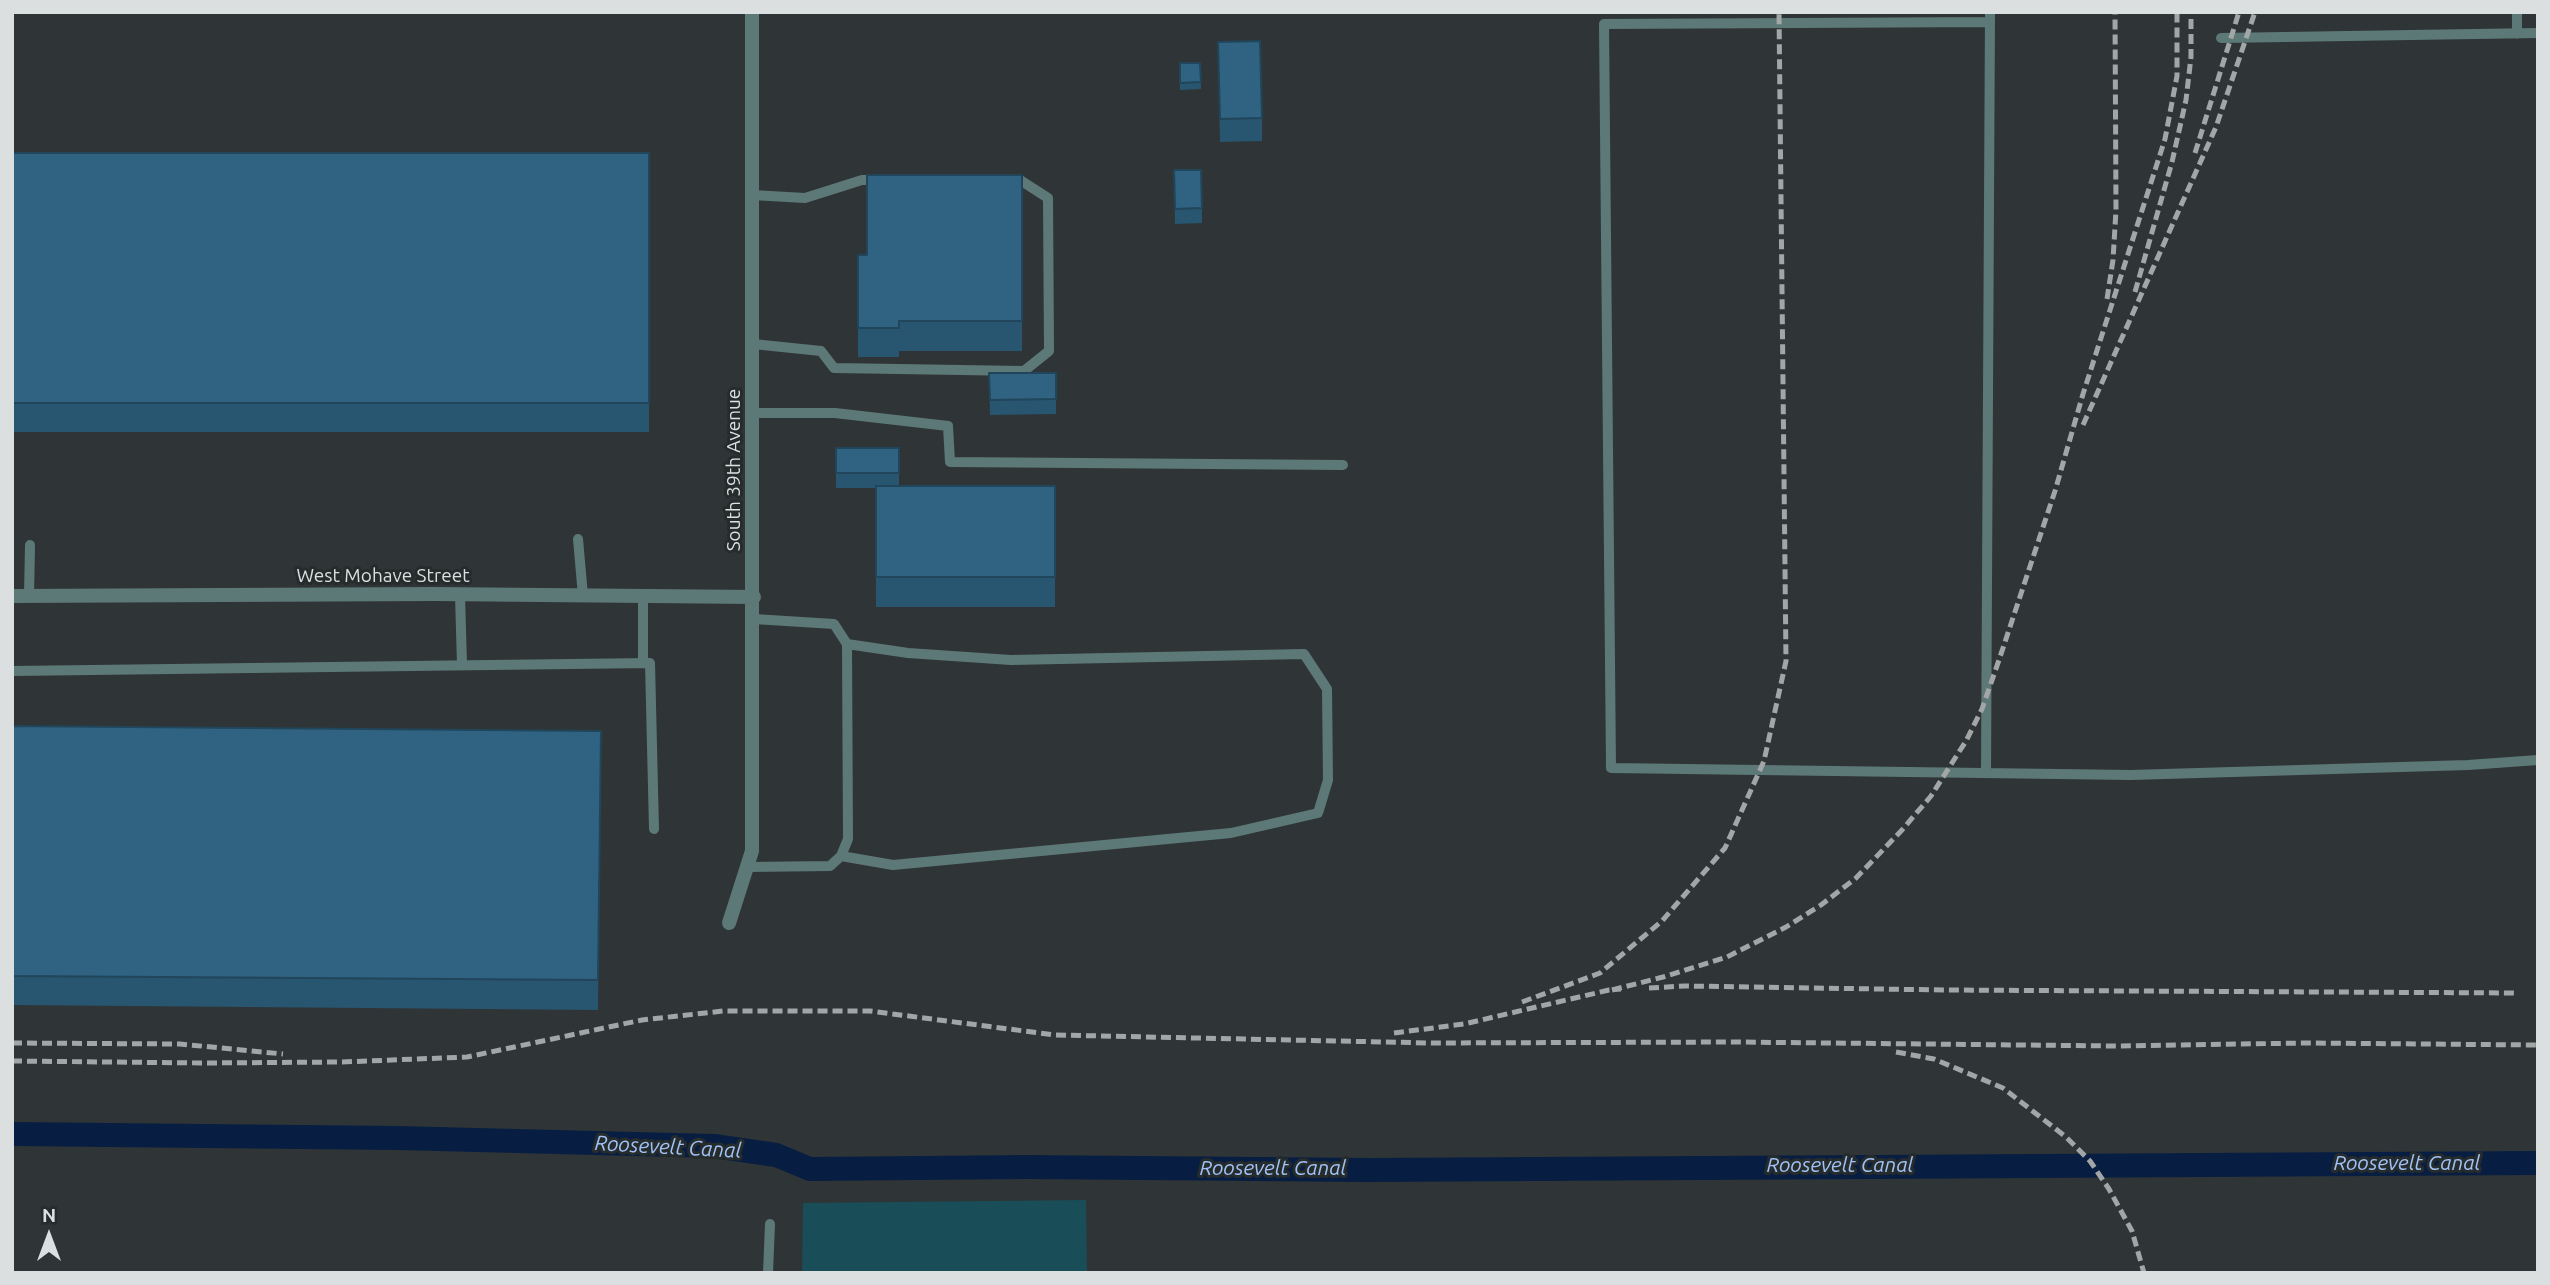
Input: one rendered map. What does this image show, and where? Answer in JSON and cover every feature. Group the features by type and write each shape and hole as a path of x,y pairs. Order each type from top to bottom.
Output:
{"street":[{"name":"South 39th Avenue","path":"729,923 752,850 752,12"},
{"name":"West Mohave Street","path":"12,596 754,597"}],"lane":[{"path":"1604,12 1611,768 2131,775 2538,761"},
{"path":"2517,12 2517,34"},
{"path":"1604,24 1990,17 1986,773"},
{"path":"2221,38 2538,33"},
{"path":"752,195 805,198 862,180 888,180"},
{"path":"753,344 821,351 834,368 1024,371 1049,351 1048,198 1020,180 993,180"},
{"path":"753,413 835,413 948,426 950,462 1343,465"},
{"path":"578,539 583,596"},
{"path":"29,596 30,545"},
{"path":"460,595 462,665"},
{"path":"643,596 643,663"},
{"path":"747,867 830,866 841,856 848,839 847,644 834,624 754,619"},
{"path":"841,856 893,864 1231,833 1318,813 1328,780 1327,689 1304,654 1011,660 908,653 847,644"},
{"path":"12,671 650,663 654,829"},
{"path":"768,1273 770,1224"}],"shaded area":[{"path":"1086,1200 1087,1273 802,1273 803,1203"}],"building":[{"path":"1260,41 1262,118 1220,119 1218,42"},
{"path":"1180,63 1200,63 1201,82 1180,83"},
{"path":"12,153 649,153 649,403 12,403"},
{"path":"1174,170 1201,170 1202,208 1175,209"},
{"path":"867,175 1022,175 1022,321 899,321 899,328 858,328 858,255 867,255"},
{"path":"989,373 1056,373 1056,399 990,400"},
{"path":"836,448 899,448 899,473 836,473"},
{"path":"876,486 1055,486 1055,577 876,577"},
{"path":"12,726 601,731 598,980 12,976"}],"waterway":[{"name":"Roosevelt Canal","path":"12,1134 398,1138 714,1146 776,1155 810,1169 1027,1167 1369,1170 2538,1163"}],"railway":[{"path":"1522,1002 1600,973 1662,921 1725,848 1764,761 1786,661 1779,12"},
{"path":"2107,299 2116,210 2115,12"},
{"path":"1612,990 1727,957 1786,927 1821,905 1856,878 1902,830 1931,796 1966,741 1982,709 2055,491 2083,394 2165,139 2177,76 2177,12"},
{"path":"2135,292 2172,162 2186,100 2191,57 2191,12"},
{"path":"2195,153 2239,12"},
{"path":"2083,425 2216,127 2255,12"},
{"path":"1649,988 1685,986 2517,993"},
{"path":"1394,1033 1464,1024 1621,989"},
{"path":"12,1061 342,1062 467,1057 642,1020 723,1011 870,1011 1055,1035 1431,1043 2538,1045"},
{"path":"12,1043 180,1044 283,1054"},
{"path":"1896,1052 1934,1059 2003,1088 2066,1137 2090,1161 2109,1189 2132,1231 2144,1273"}]}
